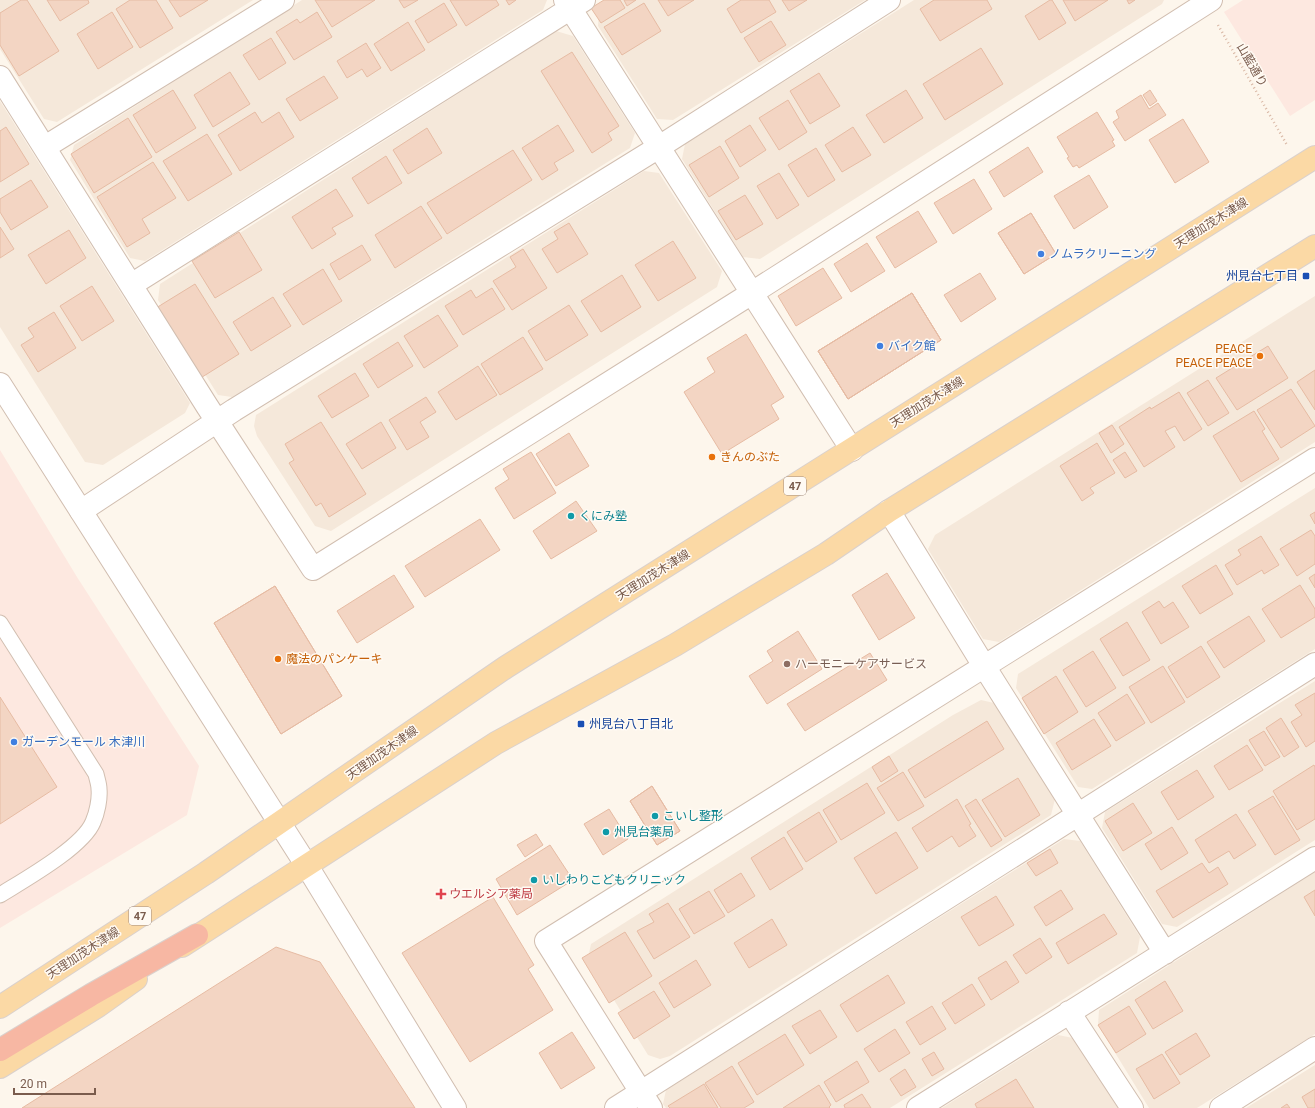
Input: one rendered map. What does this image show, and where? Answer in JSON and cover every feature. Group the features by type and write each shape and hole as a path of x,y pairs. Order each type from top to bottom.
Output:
{"highway":[{"path":"0,1050 91,995 197,935"}],"main road":[{"name":"天理加茂木津線","path":"0,1007 200,877 506,667 1315,157"},
{"path":"0,1067 98,1006 197,935 307,866 496,743 675,645 826,554 889,511 1315,246"}],"street":[{"path":"45,147 283,0"},
{"path":"81,511 217,421 659,146 888,0"},
{"path":"0,77 217,421 313,569 752,293 1207,1"},
{"path":"131,285 573,3 659,146 852,450"},
{"path":"0,384 307,866 455,1108"},
{"path":"647,1100 546,941 1315,459"},
{"path":"889,511 984,666 1165,953"},
{"path":"616,1108 647,1100 1078,814 1315,664"},
{"path":"918,1108 1315,858"},
{"path":"1069,1012 1132,1108"},
{"path":"1221,1108 1315,1048"}],"lane":[{"path":"0,623 96,774 99,788 93,822 82,838 60,856 0,895"}],"path":[{"name":"山藍通り","path":"1207,1 1282,136"}],"shaded area":[{"path":"0,0 253,0 57,122 44,119 0,49"},
{"path":"302,0 547,0 543,10 145,261 130,258 70,160 74,145"},
{"path":"611,0 865,0 673,120 657,119 598,26 599,8"},
{"path":"914,0 1164,0 1162,4 760,259 743,257 682,159 685,144"},
{"path":"1243,0 1315,0 1315,100 1290,116 1224,12"},
{"path":"556,31 573,36 635,133 630,148 232,397 218,395 158,300 160,284"},
{"path":"0,101 190,403 185,413 103,465 85,462 0,327"},
{"path":"644,171 659,173 722,271 717,287 331,531 315,526 257,436 254,426 256,415"},
{"path":"1315,296 1315,442 999,642 983,639 928,549 935,535"},
{"path":"0,450 77,577 199,766 187,815 0,928"},
{"path":"1315,488 1315,649 1092,789 1078,787 1016,688 1018,674"},
{"path":"1315,681 1315,840 1177,927 1162,924 1102,828 1105,812"},
{"path":"981,700 994,703 1055,799 1051,815 670,1056 660,1059 648,1055 588,958 591,944 953,715"},
{"path":"1064,839 1080,841 1140,937 1137,953 890,1108 666,1108 663,1104 666,1090"},
{"path":"1315,872 1315,1034 1197,1108 1149,1108 1098,1025 1099,1010"},
{"path":"1058,1035 1073,1038 1118,1108 942,1108"},
{"path":"1315,1065 1315,1108 1246,1108"}],"building":[{"path":"21,0 27,0 59,51 19,76 0,45 0,13"},
{"path":"47,0 88,0 89,3 60,21"},
{"path":"130,0 156,0 173,28 140,48 116,9"},
{"path":"169,0 208,0 180,17"},
{"path":"315,0 375,0 332,27"},
{"path":"399,0 418,0 404,8"},
{"path":"450,0 496,0 499,5 466,26"},
{"path":"506,0 516,0 509,5"},
{"path":"604,0 620,0 625,8 601,23 591,8"},
{"path":"624,0 636,0 627,6"},
{"path":"658,0 694,0 668,16"},
{"path":"741,0 769,0 776,12 741,33 727,9"},
{"path":"782,0 807,0 789,11"},
{"path":"934,0 987,0 992,9 940,41 920,9"},
{"path":"1052,0 1066,23 1039,40 1025,16"},
{"path":"1063,0 1108,0 1075,21"},
{"path":"1127,0 1135,0 1129,4"},
{"path":"444,3 457,25 428,43 415,21"},
{"path":"644,3 661,31 622,55 604,27"},
{"path":"112,12 133,47 98,69 77,34"},
{"path":"317,12 332,37 294,60 276,32 297,19 300,23"},
{"path":"771,21 786,45 759,62 744,38"},
{"path":"408,22 425,50 391,71 374,44"},
{"path":"271,38 286,63 259,80 243,55"},
{"path":"366,43 381,68 367,77 362,69 347,78 337,61"},
{"path":"981,48 1003,84 945,120 923,84"},
{"path":"572,52 619,126 608,133 612,140 592,153 541,71"},
{"path":"230,72 250,104 213,127 194,95"},
{"path":"819,73 840,106 810,124 790,91"},
{"path":"324,76 338,98 300,121 286,99"},
{"path":"173,90 196,128 156,153 133,115"},
{"path":"906,90 923,118 884,143 866,115"},
{"path":"1150,90 1157,101 1150,106 1143,95"},
{"path":"1141,95 1149,109 1158,103 1166,115 1125,141 1113,122 1119,118 1116,111"},
{"path":"788,100 807,132 779,150 759,118"},
{"path":"255,112 262,123 279,112 294,137 240,171 218,135"},
{"path":"1097,112 1114,140 1112,141 1115,146 1079,168 1077,165 1073,167 1057,137"},
{"path":"128,118 152,157 94,193 71,154"},
{"path":"1183,119 1209,162 1175,183 1149,140"},
{"path":"558,125 574,151 554,163 558,170 542,180 522,148"},
{"path":"750,125 766,150 740,167 725,141"},
{"path":"6,127 29,164 0,182 0,131"},
{"path":"853,127 871,155 842,172 825,145"},
{"path":"427,128 442,153 408,174 393,150"},
{"path":"207,134 232,174 188,201 163,161"},
{"path":"720,146 739,178 709,197 689,165"},
{"path":"1028,147 1043,172 1004,197 989,172"},
{"path":"816,148 835,180 808,197 788,165"},
{"path":"513,150 532,180 447,234 427,203"},
{"path":"386,156 402,183 368,204 352,178"},
{"path":"153,162 176,198 142,219 150,233 127,247 97,197"},
{"path":"779,173 799,205 777,219 757,186"},
{"path":"1089,175 1108,207 1074,229 1054,196"},
{"path":"974,179 992,209 953,234 934,203"},
{"path":"31,180 48,207 11,230 0,212 0,199"},
{"path":"336,189 353,216 332,228 336,234 312,249 292,217"},
{"path":"745,195 763,224 736,240 718,211"},
{"path":"421,206 442,238 395,268 375,235"},
{"path":"918,211 937,242 895,268 876,237"},
{"path":"1031,213 1056,254 1024,274 998,233"},
{"path":"1031,213 1056,254 1024,274 998,233"},
{"path":"569,223 588,254 557,273 542,249 558,239 554,232"},
{"path":"0,227 14,249 0,258"},
{"path":"69,230 86,258 46,284 28,255"},
{"path":"239,232 262,270 215,298 192,261"},
{"path":"673,241 696,278 658,301 635,265"},
{"path":"867,243 885,271 851,292 834,264"},
{"path":"362,245 371,260 339,280 330,264"},
{"path":"523,249 547,288 512,310 493,281 516,267 510,257"},
{"path":"823,268 842,298 796,326 778,296"},
{"path":"323,269 342,301 303,325 283,294"},
{"path":"980,273 996,299 961,322 944,295"},
{"path":"622,275 641,307 601,332 581,301"},
{"path":"195,284 239,354 199,379 156,308"},
{"path":"92,286 114,321 82,341 60,306"},
{"path":"492,288 505,309 463,335 445,306 471,290 476,298"},
{"name":"バイク館","path":"912,293 941,340 848,399 818,351"},
{"name":"バイク館","path":"912,293 941,340 848,399 818,351"},
{"name":"バイク館","path":"912,293 941,340 848,399 818,351"},
{"path":"273,297 291,326 251,351 233,322"},
{"path":"569,305 588,335 546,361 528,331"},
{"path":"54,312 76,348 38,372 21,345 34,337 28,328"},
{"path":"438,315 458,346 424,368 404,336"},
{"path":"746,334 784,397 771,405 779,419 722,454 684,392 715,372 707,358"},
{"path":"523,337 543,369 500,395 481,364"},
{"path":"398,342 413,366 378,388 363,364"},
{"path":"1268,346 1288,378 1237,410 1216,378"},
{"path":"478,366 497,395 456,420 438,392"},
{"path":"1315,370 1315,410 1297,382"},
{"path":"355,373 369,396 332,418 318,396"},
{"path":"1208,380 1229,413 1208,426 1187,393"},
{"path":"1291,389 1315,426 1281,448 1257,410"},
{"path":"1179,392 1202,429 1184,441 1175,426 1165,431 1175,447 1144,467 1119,427 1150,407 1151,409"},
{"path":"426,397 436,412 420,422 429,437 407,450 389,420"},
{"path":"1254,411 1265,429 1262,431 1279,459 1241,482 1213,436"},
{"path":"321,422 366,494 329,517 321,503 316,506 289,463 294,460 285,444"},
{"path":"381,422 396,448 362,469 346,444"},
{"path":"1112,425 1124,444 1111,453 1099,433"},
{"path":"569,433 589,466 556,486 536,454"},
{"path":"1097,443 1115,473 1090,488 1094,493 1082,501 1060,466"},
{"path":"531,452 556,493 514,519 495,488 509,479 503,469"},
{"path":"1125,452 1137,471 1125,478 1113,460"},
{"name":"くにみ塾","path":"576,501 597,531 551,559 533,531"},
{"path":"1315,512 1315,524 1310,515"},
{"path":"480,519 500,550 425,597 405,566"},
{"path":"1311,530 1315,536 1315,564 1297,576 1280,549"},
{"path":"1261,536 1279,565 1264,574 1262,570 1237,585 1225,565 1241,555 1238,550"},
{"path":"1216,565 1233,594 1200,614 1182,586"},
{"path":"887,573 915,618 879,640 852,595"},
{"path":"1315,574 1315,588 1309,578"},
{"path":"394,575 414,607 357,643 337,611"},
{"path":"1300,585 1315,609 1315,617 1281,638 1262,609"},
{"name":"魔法のパンケーキ","path":"275,586 342,696 281,734 214,623"},
{"name":"魔法のパンケーキ","path":"275,586 342,696 281,734 214,623"},
{"path":"1159,601 1164,608 1173,602 1189,627 1161,644 1142,612"},
{"path":"1249,616 1265,641 1224,668 1207,642"},
{"path":"1127,622 1150,660 1123,676 1100,639"},
{"path":"798,631 822,669 767,704 749,676 773,661 767,651"},
{"path":"1201,646 1220,677 1187,698 1168,667"},
{"path":"1093,651 1116,688 1086,707 1063,670"},
{"path":"870,653 887,680 805,731 787,704"},
{"path":"1163,666 1185,702 1151,723 1129,687"},
{"path":"1056,676 1078,712 1044,734 1022,698"},
{"path":"1315,693 1315,741 1306,747 1291,722 1302,715 1295,705"},
{"path":"1127,694 1145,723 1116,741 1098,713"},
{"name":"ガーデンモール 木津川","path":"0,697 57,787 0,824"},
{"path":"1281,718 1299,747 1284,757 1266,728"},
{"path":"1094,719 1111,746 1072,770 1056,743"},
{"path":"987,721 1004,749 925,798 908,770"},
{"path":"1264,731 1280,757 1265,766 1249,740"},
{"path":"1247,745 1263,770 1229,790 1214,766"},
{"path":"889,756 898,771 881,782 872,767"},
{"path":"1314,765 1315,819 1297,830 1273,791"},
{"path":"1197,770 1214,797 1178,820 1161,792"},
{"path":"903,772 924,806 898,821 877,788"},
{"path":"1018,778 1040,815 1005,837 982,800"},
{"path":"867,783 885,813 841,840 823,810"},
{"name":"こいし整形","path":"652,786 680,831 657,845 630,801"},
{"name":"こいし整形","path":"652,786 680,831 657,845 630,801"},
{"path":"1273,796 1300,840 1275,855 1248,811"},
{"path":"957,799 971,824 969,825 976,836 959,847 952,836 927,852 912,828"},
{"path":"976,799 1002,840 991,847 965,806"},
{"path":"1133,803 1152,833 1123,851 1105,821"},
{"name":"州見台薬局","path":"609,809 628,839 603,855 584,824"},
{"path":"819,812 837,842 806,862 787,832"},
{"path":"1236,814 1256,845 1234,859 1229,851 1209,863 1195,840"},
{"path":"1172,827 1188,853 1161,870 1145,844"},
{"path":"896,832 918,868 876,894 854,858"},
{"path":"536,834 543,845 525,857 517,845"},
{"path":"784,837 803,869 770,890 751,858"},
{"name":"いしわりこどもクリニック","path":"550,845 573,880 517,915 496,879"},
{"path":"1050,849 1058,863 1036,876 1027,863"},
{"path":"1202,863 1209,873 1218,867 1228,884 1173,918 1156,891"},
{"path":"741,873 755,896 728,913 714,890"},
{"path":"1061,890 1073,909 1046,926 1034,907"},
{"path":"1315,890 1315,916 1304,897"},
{"path":"709,891 725,916 694,934 679,909"},
{"path":"996,896 1014,925 979,946 961,917"},
{"path":"493,897 534,965 528,969 553,1010 470,1062 402,953"},
{"path":"668,903 690,937 654,959 637,931 654,922 649,914"},
{"path":"1104,914 1117,934 1068,964 1056,943"},
{"path":"772,919 787,945 749,968 734,943"},
{"path":"625,932 652,976 609,1003 582,958"},
{"path":"1040,938 1052,957 1026,974 1013,955"},
{"path":"276,947 320,962 415,1108 22,1108"},
{"path":"696,960 711,985 674,1008 659,983"},
{"path":"1006,961 1019,982 991,1000 978,978"},
{"path":"888,975 905,1003 857,1032 840,1005"},
{"path":"1165,981 1183,1011 1153,1029 1135,1000"},
{"path":"972,984 985,1005 955,1024 942,1003"},
{"path":"654,991 670,1016 634,1039 618,1013"},
{"path":"932,1006 946,1029 920,1045 906,1022"},
{"path":"1129,1006 1146,1034 1116,1053 1098,1025"},
{"path":"820,1010 837,1037 810,1054 792,1026"},
{"path":"895,1029 910,1053 879,1072 864,1049"},
{"path":"572,1032 595,1068 561,1089 539,1053"},
{"path":"1196,1033 1210,1056 1180,1075 1165,1052"},
{"path":"785,1034 804,1065 757,1095 738,1063"},
{"path":"934,1052 944,1069 932,1076 922,1059"},
{"path":"1162,1054 1180,1083 1154,1099 1136,1069"},
{"path":"857,1061 869,1082 836,1102 824,1082"},
{"path":"732,1066 754,1102 744,1108 721,1108 705,1083"},
{"path":"905,1069 916,1087 901,1096 890,1079"},
{"path":"1016,1079 1034,1108 977,1108 975,1104"},
{"path":"704,1084 718,1108 670,1108 668,1106"},
{"path":"819,1085 831,1105 829,1107 830,1108 783,1108"},
{"path":"1315,1089 1315,1108 1308,1108 1302,1097"},
{"path":"862,1094 871,1108 845,1108 844,1105"},
{"path":"1287,1104 1290,1108 1281,1108"}],"place":[{"name":"ノムラクリーニング","path":"1041,254"},
{"name":"州見台七丁目","path":"1306,276"},
{"name":"バイク館","path":"880,346"},
{"name":"PEACE PEACE PEACE","path":"1260,356"},
{"name":"きんのぶた","path":"712,457"},
{"name":"くにみ塾","path":"571,516"},
{"name":"魔法のパンケーキ","path":"278,659"},
{"name":"ハーモニーケアサービス","path":"787,664"},
{"name":"州見台八丁目北","path":"581,724"},
{"name":"ガーデンモール 木津川","path":"14,742"},
{"name":"こいし整形","path":"655,816"},
{"name":"州見台薬局","path":"606,832"},
{"name":"いしわりこどもクリニック","path":"534,880"},
{"name":"ウエルシア薬局","path":"441,894"}]}
